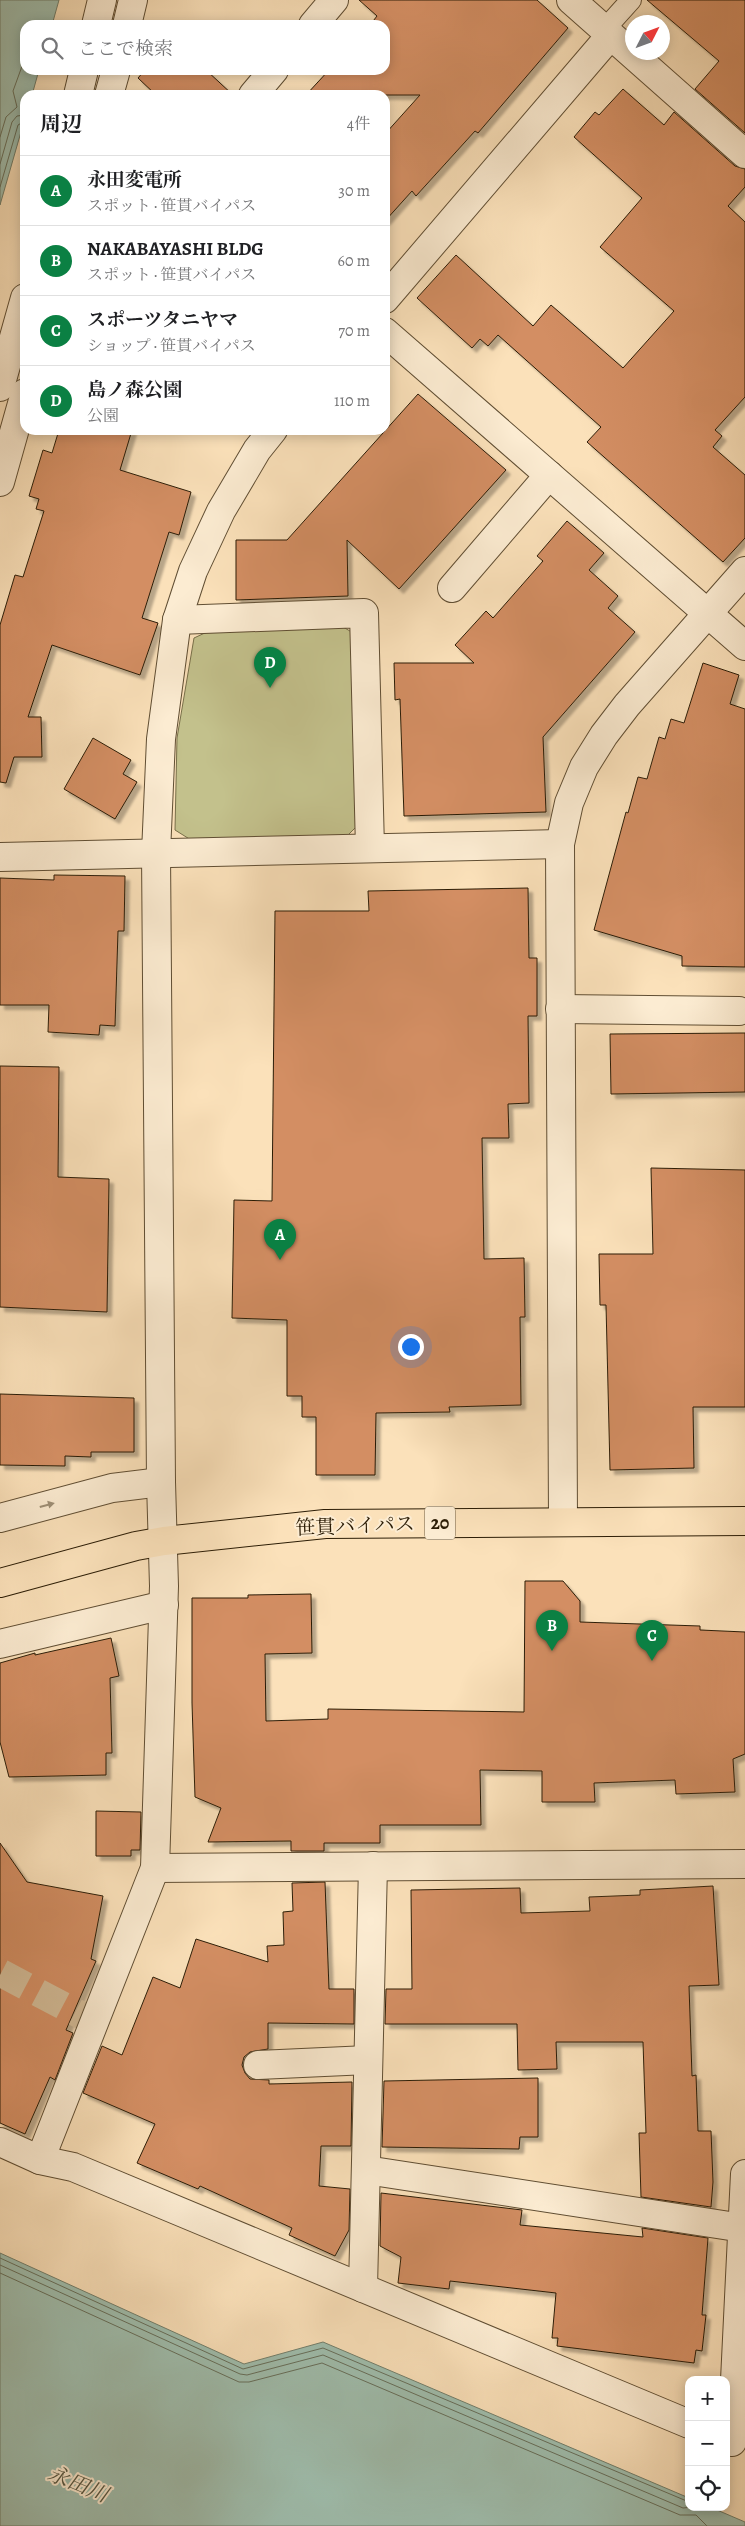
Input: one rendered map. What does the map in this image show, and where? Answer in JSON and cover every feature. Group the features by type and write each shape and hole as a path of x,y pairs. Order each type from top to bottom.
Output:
{"main road":[{"name":"笹貫バイパス","path":"0,1583 136,1546 164,1541 325,1524 745,1521"}],"street":[{"path":"97,20 102,0"},
{"path":"128,20 133,0"},
{"path":"316,20 334,0"},
{"path":"571,0 745,154"},
{"path":"390,293 607,33"},
{"path":"79,90 83,75"},
{"path":"257,90 270,75"},
{"path":"0,387 20,316"},
{"path":"390,336 745,646"},
{"path":"0,482 20,411"},
{"path":"40,2160 154,1868 164,1605 164,1541 161,1482 156,853 161,739 177,620 193,571 221,511 257,450 269,435"},
{"path":"452,588 549,475"},
{"path":"563,1522 560,844 569,803 584,767 604,735 745,571"},
{"path":"177,620 364,613 370,848"},
{"path":"0,857 560,844"},
{"path":"560,1009 739,1011"},
{"path":"0,1518 112,1488 161,1482"},
{"path":"0,1644 164,1605"},
{"path":"154,1868 745,1864"},
{"path":"363,2288 373,1866"},
{"path":"258,2065 368,2060"},
{"path":"0,2142 40,2160 73,2167 685,2422"},
{"path":"366,2170 743,2228"},
{"path":"735,2444 740,2393 745,2174"}],"lane":[{"path":"607,33 631,0"}],"shaded area":[{"path":"338,624 355,634 357,826 346,837 191,840 175,830 177,738 194,638 220,626"}],"water":[{"path":"0,0 59,0 53,20 20,20 20,75 38,75 33,90 20,90 20,135 0,205"},
{"name":"永田川","path":"0,2253 244,2364 323,2342 685,2496 685,2511 719,2511 745,2522 745,2526 0,2526"}],"building":[{"path":"359,0 537,0 568,28 478,133 475,131 416,196 412,191 390,215 390,128 420,95 390,95 390,90 311,90 324,75 390,75 390,20 374,20 377,16"},
{"path":"647,0 745,0 745,133 695,89 719,61 670,19 670,15 665,15"},
{"path":"141,75 211,75 228,90 151,90 138,78"},
{"path":"623,89 664,125 674,112 735,166 745,169 745,187 728,206 745,222 745,397 715,430 722,436 713,447 745,475 745,538 723,562 587,442 601,427 498,335 488,346 480,339 472,348 417,298 456,255 533,326 551,305 623,368 674,311 600,247 642,198 574,137 595,112 599,115"},
{"path":"418,394 506,470 399,589 347,540 348,596 236,600 236,540 287,540 381,435 390,435 390,425"},
{"path":"57,435 130,435 120,470 191,492 179,535 169,532 142,618 158,623 140,675 52,645 28,717 41,717 42,757 14,757 6,783 0,782 0,625 15,575 23,577 44,511 36,509 39,499 29,496 43,450 52,453"},
{"path":"567,521 604,553 589,570 618,596 608,608 635,632 543,737 546,812 404,816 400,699 395,700 394,663 474,663 455,645 486,611 493,618 543,561 537,556"},
{"path":"703,663 739,675 730,704 745,709 745,967 682,966 682,956 594,930 626,812 628,813 638,777 647,779 659,737 665,739 671,719 684,723"},
{"path":"93,738 131,760 123,774 137,782 115,819 64,789"},
{"path":"54,875 125,876 124,931 118,931 115,1026 100,1025 99,1035 48,1032 49,1005 0,1005 0,878 54,880"},
{"path":"528,888 529,958 537,958 537,1016 528,1016 529,1103 508,1104 509,1138 482,1138 484,1259 524,1258 525,1317 520,1317 521,1405 449,1407 450,1412 376,1413 375,1475 316,1475 316,1417 302,1417 302,1396 287,1396 287,1320 232,1318 234,1200 272,1201 275,911 369,911 368,891"},
{"path":"745,1033 745,1092 611,1094 610,1034"},
{"path":"0,1066 59,1067 58,1177 109,1179 107,1312 0,1307"},
{"path":"651,1168 745,1170 745,1407 693,1407 694,1468 610,1470 606,1305 600,1305 599,1254 653,1254"},
{"path":"0,1394 134,1398 134,1452 91,1452 91,1457 65,1456 65,1466 0,1465"},
{"path":"525,1581 563,1581 580,1601 580,1622 700,1626 700,1630 745,1632 745,1754 733,1759 735,1792 676,1794 675,1780 594,1783 595,1802 542,1802 542,1771 480,1770 481,1825 380,1825 380,1843 324,1843 324,1851 291,1851 291,1841 208,1842 221,1808 195,1797 192,1703 192,1598 248,1598 248,1595 311,1594 312,1653 265,1654 266,1721 328,1719 328,1709 524,1712"},
{"path":"111,1638 119,1676 110,1678 112,1753 106,1753 106,1775 9,1777 0,1742 0,1663 35,1653 35,1655"},
{"path":"96,1811 141,1812 140,1850 131,1850 131,1856 96,1856"},
{"path":"0,1843 27,1882 103,1896 91,1959 96,1961 66,2030 73,2033 55,2080 50,2077 25,2134 0,2123"},
{"path":"325,1882 329,1989 354,1989 354,2024 268,2023 268,2049 250,2052 244,2057 242,2065 250,2079 269,2080 269,2084 352,2082 351,2146 321,2146 319,2186 350,2189 349,2230 335,2256 289,2235 292,2228 200,2186 198,2189 137,2163 155,2124 83,2093 102,2046 122,2055 153,1977 180,1988 196,1939 268,1962 267,1946 284,1945 283,1912 293,1911 292,1883"},
{"path":"713,1886 719,1985 689,1986 692,2076 696,2075 698,2131 711,2131 713,2182 711,2207 641,2197 639,2133 646,2133 643,2042 556,2042 557,2069 518,2070 517,2024 385,2024 386,1989 412,1989 411,1890 520,1888 521,1913 590,1911 589,1897 640,1895 640,1890"},
{"path":"538,2078 538,2137 520,2137 519,2149 382,2147 384,2081"},
{"path":"381,2193 522,2210 520,2225 643,2237 642,2228 708,2238 702,2315 706,2315 702,2351 696,2350 694,2363 557,2346 558,2338 552,2338 556,2293 450,2281 449,2289 398,2283 401,2257 380,2246"}],"tunnel":[{"path":"1,1973 94,2022"}],"place":[{"name":"島ノ森公園","path":"270,688"},
{"name":"永田変電所","path":"280,1260"},
{"name":"NAKABAYASHI BLDG","path":"552,1651"},
{"name":"スポーツタニヤマ","path":"652,1661"}]}
